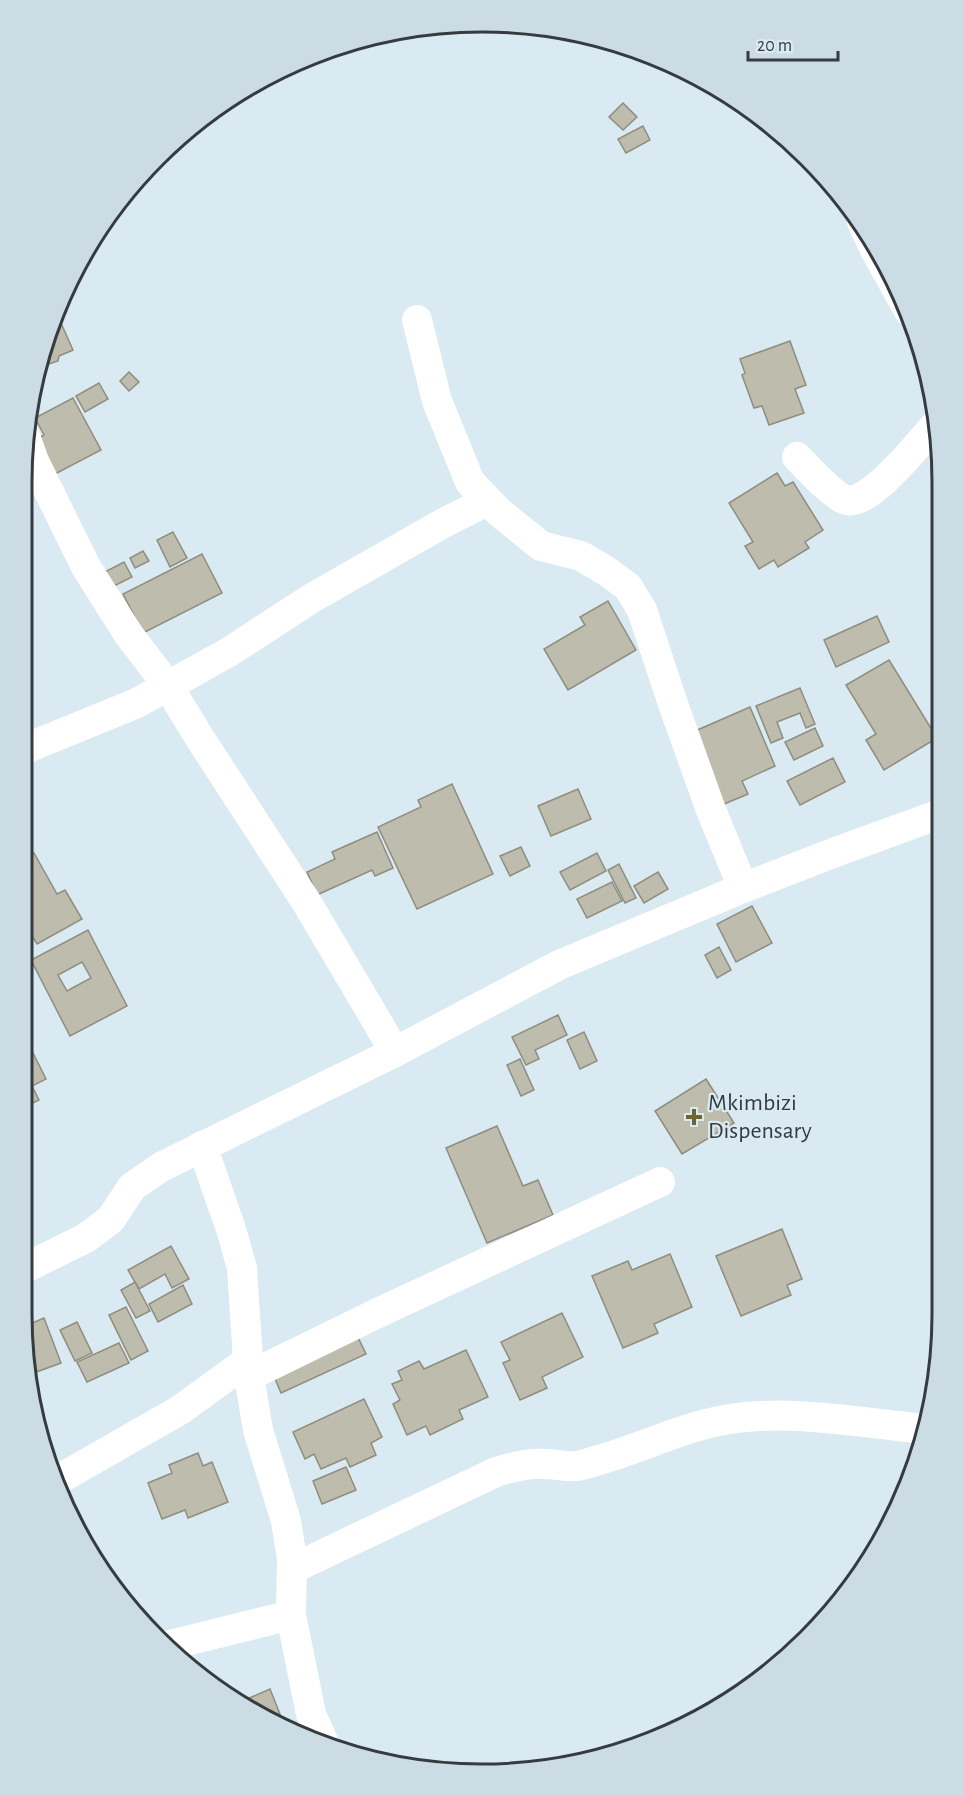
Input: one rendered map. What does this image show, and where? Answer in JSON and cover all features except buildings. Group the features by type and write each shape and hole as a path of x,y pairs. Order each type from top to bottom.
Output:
{"street":[{"path":"417,320 437,401 470,482 499,513 542,546 581,556 608,572 628,587 642,610 711,810 743,888"},
{"path":"797,457 844,500 853,500 871,492 930,431"},
{"path":"32,455 86,567 129,635 168,686 307,903 395,1052"},
{"path":"32,746 137,703 229,652 312,598 487,501"},
{"path":"32,1265 87,1238 111,1219 132,1187 161,1167 395,1052 559,965 743,888 932,817"},
{"path":"202,1146 242,1268 249,1368 258,1430 286,1521 292,1559 291,1615 311,1714 320,1734"},
{"path":"62,1477 249,1368 299,1350 660,1182"},
{"path":"292,1569 496,1472 522,1465 576,1466 618,1455 707,1424 745,1417 819,1416 918,1428"},
{"path":"175,1644 291,1615"}],"place":[{"name":"Mkimbizi Dispensary","path":"694,1117"}]}
